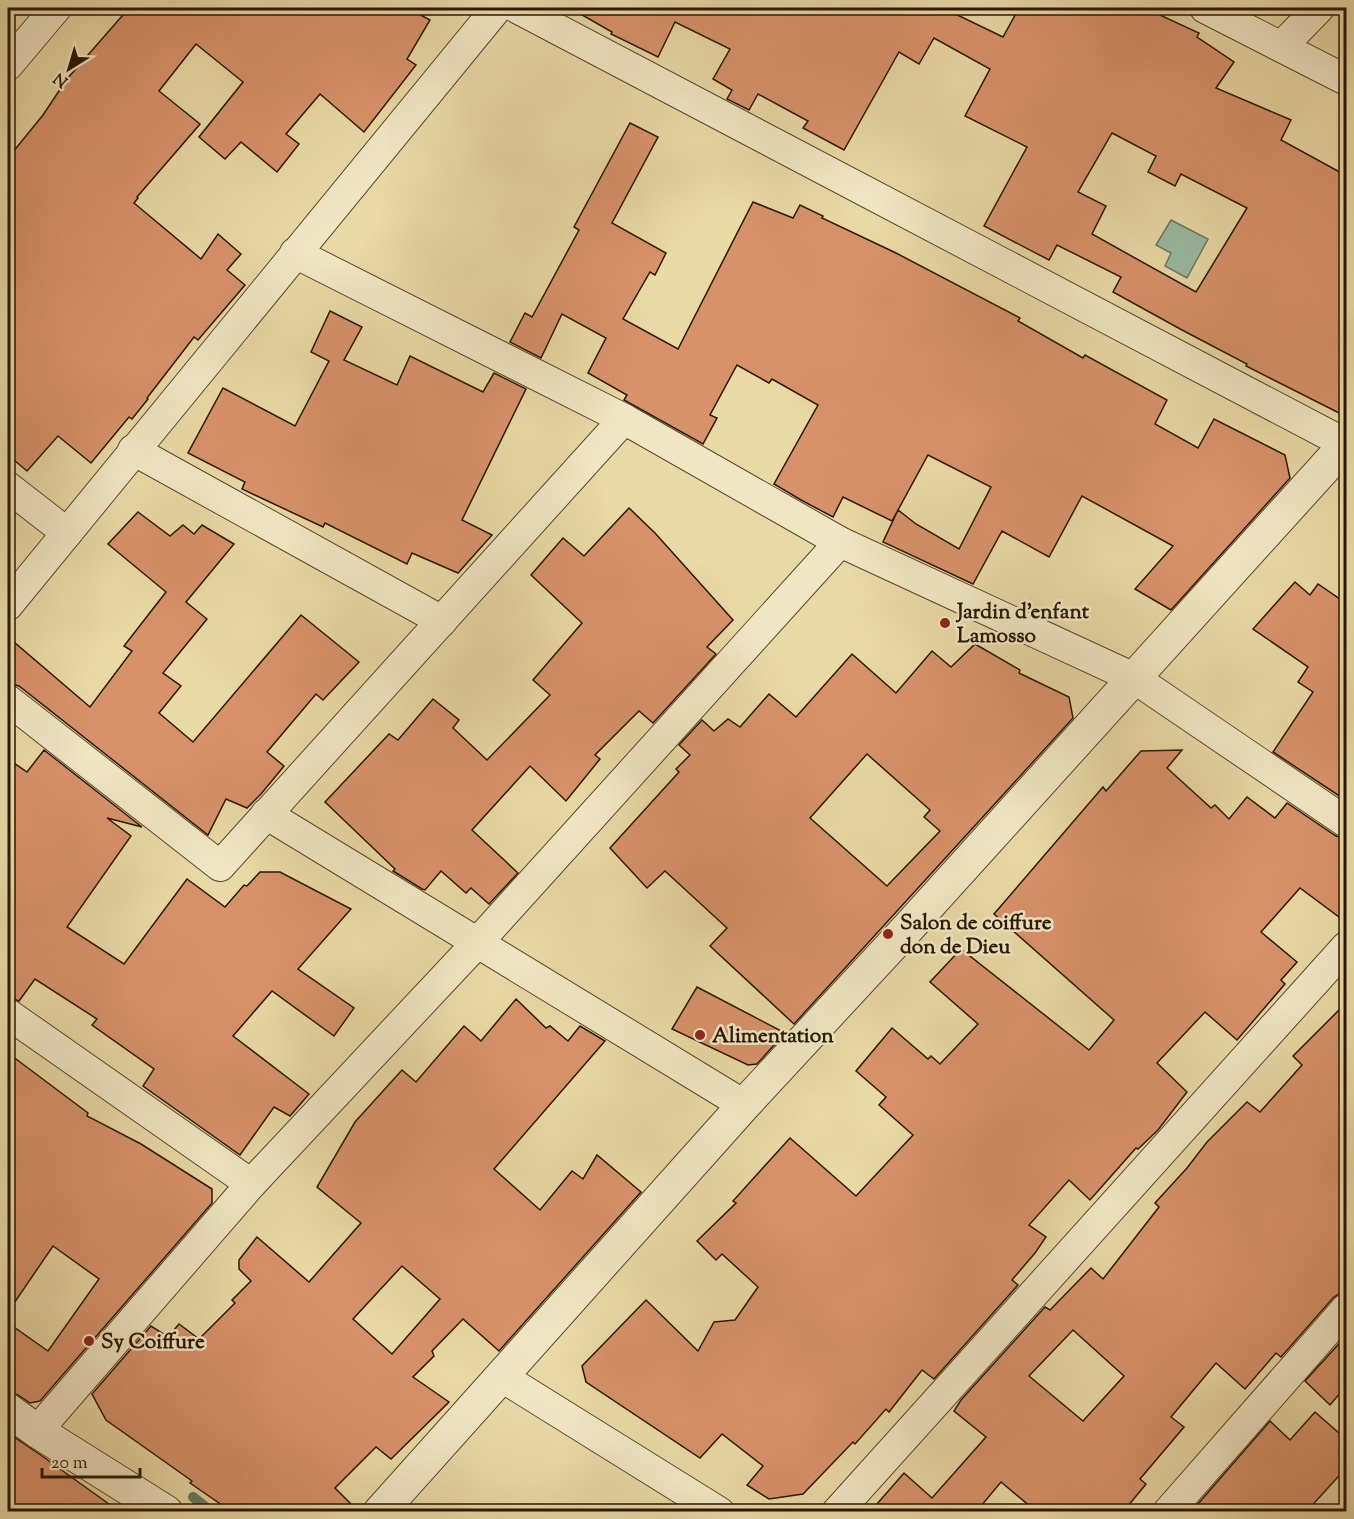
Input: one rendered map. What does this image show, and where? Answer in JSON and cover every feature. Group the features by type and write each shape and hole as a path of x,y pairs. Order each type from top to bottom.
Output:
{"street":[{"path":"8,65 56,8"},
{"path":"8,605 497,8"},
{"path":"380,1512 744,1105 907,930 1347,444 517,8"},
{"path":"1205,8 1347,80"},
{"path":"1282,46 1319,8"},
{"path":"295,254 624,419 840,542 1134,678 1347,822"},
{"path":"8,700 220,866 624,419"},
{"path":"133,450 442,621"},
{"path":"8,487 67,533"},
{"path":"37,1431 250,1184 478,942 840,542"},
{"path":"266,814 744,1105"},
{"path":"837,1512 1347,947"},
{"path":"8,1014 250,1184"},
{"path":"1168,1512 1347,1309"},
{"path":"501,1377 719,1512"},
{"path":"8,1410 37,1431 166,1512"}],"shaded area":[{"path":"1171,220 1208,239 1187,278 1165,266 1171,253 1156,245"}],"building":[{"path":"129,8 408,8 430,20 407,59 416,65 364,132 320,94 286,134 299,144 277,172 241,142 225,159 199,137 243,82 196,44 159,91 200,124 134,203 201,259 218,234 241,254 227,270 245,285 198,340 194,337 132,419 129,417 91,463 58,436 27,471 8,455 8,158 43,115 67,79"},
{"path":"570,8 943,8 1003,37 1019,8 1145,8 1199,33 1197,37 1234,62 1216,88 1291,120 1281,140 1347,176 1347,417 1246,366 1247,364 1113,292 1121,277 1057,245 1049,260 984,226 1027,147 965,116 990,69 934,38 919,64 899,52 844,150 803,128 808,121 758,94 749,110 727,99 732,90 713,79 730,49 675,22 658,57 611,34 612,32","holes":["1112,133 1156,156 1148,172 1175,186 1181,174 1247,208 1196,292 1092,234 1106,206 1078,192"]},
{"path":"630,123 658,137 612,223 666,253 655,275 650,272 623,319 678,349 753,202 793,218 800,205 1020,318 1018,321 1083,358 1085,355 1167,400 1155,424 1198,448 1214,419 1285,455 1290,478 1171,610 1135,589 1173,546 1082,496 1049,557 1002,531 973,584 883,542 898,510 892,521 843,497 833,517 774,484 818,405 772,379 769,383 737,365 710,415 717,418 703,444 624,400 627,395 588,373 606,338 562,314 541,358 510,342 525,313 532,317 579,230 574,227","holes":["928,455 991,487 959,549 916,524 898,510"]},
{"path":"330,311 362,327 344,360 397,385 410,356 483,392 494,373 526,389 462,520 492,535 458,573 412,553 407,564 325,523 323,527 242,489 245,482 188,453 223,388 295,426 329,361 311,352"},
{"path":"629,508 655,533 733,620 707,647 716,654 653,723 639,711 595,755 600,759 566,801 530,766 472,830 518,873 489,904 471,888 466,893 441,871 425,890 422,889 393,871 395,869 325,802 389,734 398,740 433,699 459,720 453,728 487,760 550,695 533,680 582,623 531,575 563,538 584,556"},
{"path":"138,512 170,536 183,525 194,534 202,525 234,544 186,602 207,619 163,673 181,686 159,713 193,742 301,615 359,662 323,700 316,694 267,752 284,766 261,794 247,808 226,799 208,835 19,686 8,683 8,637 90,707 132,651 124,646 166,592 108,544"},
{"path":"1295,582 1310,595 1318,584 1347,604 1347,801 1273,752 1313,692 1298,682 1308,667 1253,629"},
{"path":"975,644 1020,670 1019,673 1069,697 1073,718 794,1024 710,946 727,928 665,871 647,888 610,848 679,772 676,769 690,755 679,745 702,720 714,731 728,719 740,727 769,694 796,717 852,654 896,693 932,651 951,667","holes":["867,754 930,810 924,817 940,831 887,886 810,818"]},
{"path":"44,750 142,827 107,818 131,836 67,927 124,964 187,879 225,907 244,885 247,886 260,872 280,872 351,909 298,969 354,1008 334,1036 272,991 233,1036 309,1094 290,1116 274,1107 240,1155 143,1086 154,1069 92,1025 97,1019 35,979 19,1001 8,997 8,759 27,772"},
{"path":"1182,750 1167,768 1211,808 1215,805 1229,819 1247,797 1275,818 1287,803 1336,836 1347,839 1347,923 1300,888 1261,932 1297,962 1281,980 1285,984 1237,1040 1205,1012 1157,1063 1187,1092 1158,1130 1138,1149 1136,1148 1090,1200 1069,1180 1029,1225 1046,1237 1012,1280 1018,1285 934,1379 922,1370 889,1412 886,1409 855,1444 853,1442 803,1494 769,1499 747,1485 763,1466 722,1434 700,1458 586,1382 582,1366 646,1300 698,1351 714,1322 735,1320 758,1287 722,1254 716,1260 697,1241 736,1203 733,1201 790,1138 856,1196 913,1135 879,1105 886,1097 856,1071 892,1028 928,1059 931,1056 940,1064 978,1024 930,982 961,949 1089,1050 1114,1020 994,914 1103,787 1106,791 1141,751"},
{"path":"697,987 785,1033 757,1064 748,1065 672,1029"},
{"path":"516,999 546,1028 550,1026 568,1041 580,1026 605,1041 494,1169 540,1210 572,1171 583,1179 597,1155 641,1192 499,1351 463,1319 432,1351 434,1356 413,1377 449,1402 391,1459 376,1447 335,1488 359,1512 232,1512 106,1420 92,1394 151,1326 168,1337 179,1324 199,1339 235,1303 232,1300 251,1281 239,1269 239,1260 257,1237 309,1282 361,1223 317,1187 355,1122 402,1070 416,1082 464,1026 481,1041","holes":["402,1266 440,1299 392,1354 353,1319"]},
{"path":"1347,1002 1347,1292 1340,1293 1333,1298 1281,1357 1276,1353 1245,1389 1216,1363 1171,1417 1184,1427 1140,1479 1146,1484 1123,1512 1037,1512 1001,1482 976,1512 870,1512 904,1473 932,1498 986,1437 954,1411 961,1400 1045,1307 1050,1310 1091,1268 1103,1279 1159,1207 1155,1203 1207,1142 1247,1102 1260,1112 1302,1065 1293,1056","holes":["1073,1330 1124,1376 1083,1421 1029,1376"]},
{"path":"8,1053 88,1113 87,1116 141,1144 212,1189 212,1203 40,1401 30,1403 8,1392 8,1323 48,1351 99,1279 53,1246 8,1312"},
{"path":"1347,1335 1347,1385 1330,1405 1305,1381"},
{"path":"1315,1412 1347,1440 1347,1467 1306,1512 1191,1512 1270,1421 1290,1440"},
{"path":"8,1433 42,1456 120,1512 8,1512"}],"waterway":[{"path":"193,1497 212,1512"}],"place":[{"name":"Jardin d'enfant Lamosso","path":"945,623"},
{"name":"Salon de coiffure don de Dieu","path":"888,934"},
{"name":"Alimentation","path":"700,1035"},
{"name":"Sy Coiffure","path":"89,1341"}]}
